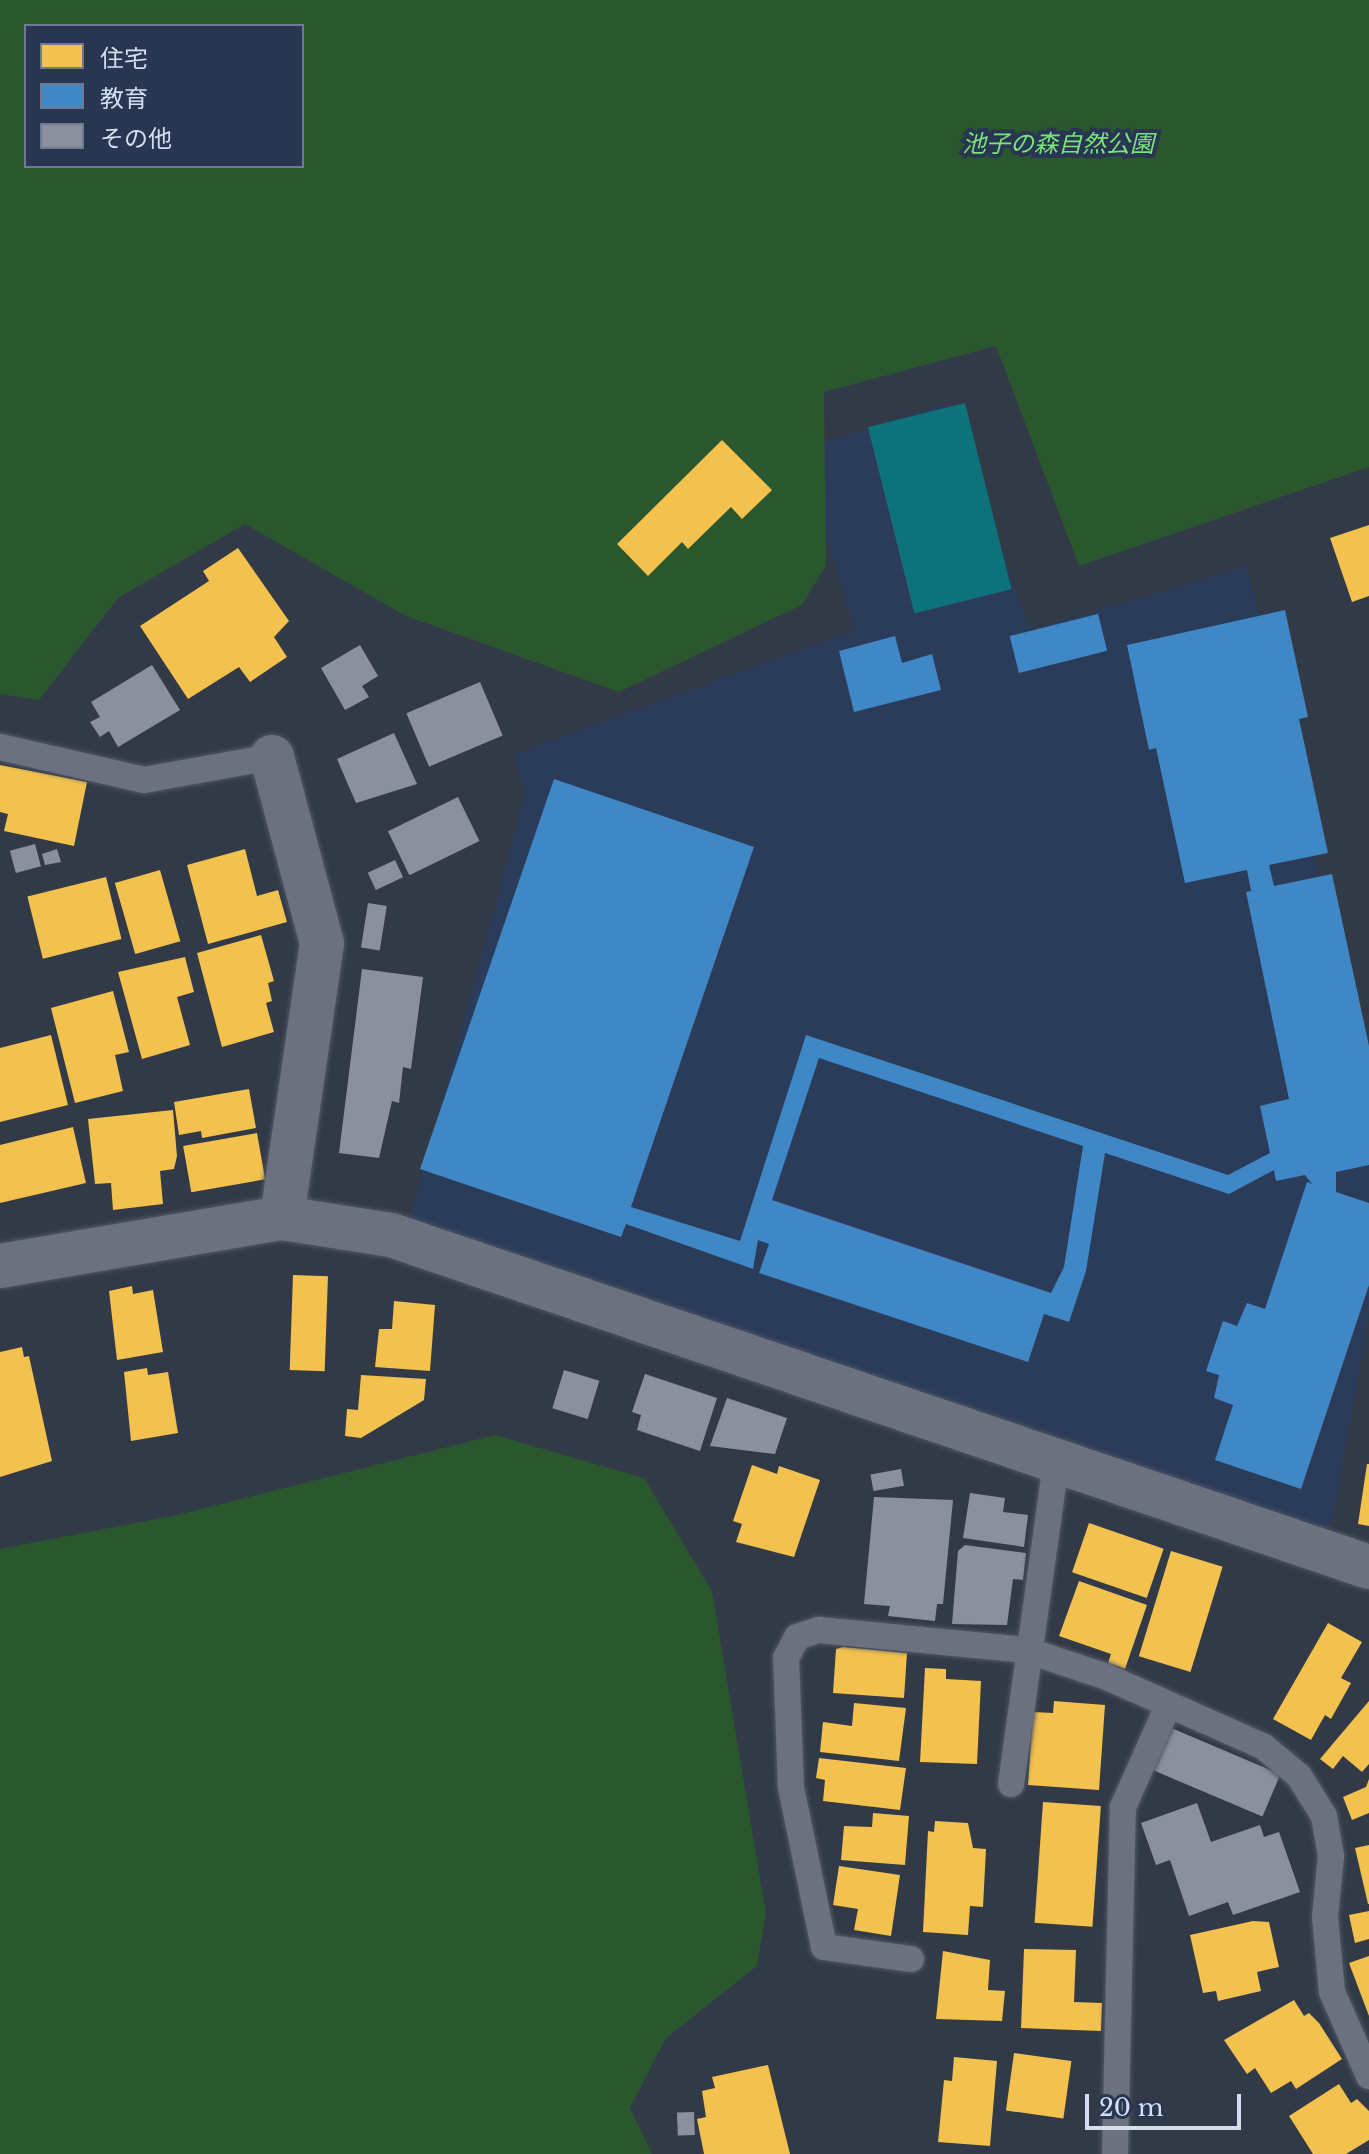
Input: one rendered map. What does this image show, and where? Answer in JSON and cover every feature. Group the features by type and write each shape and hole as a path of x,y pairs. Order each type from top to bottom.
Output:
{"street":[{"path":"272,757 322,943 282,1218"},
{"path":"0,1266 282,1218 391,1235 1369,1567"}],"lane":[{"path":"0,747 144,780 272,757"},
{"path":"1011,1784 1026,1650 1056,1463"},
{"path":"911,1959 824,1947 791,1787 786,1658 797,1637 819,1630 1026,1650 1107,1677 1264,1747 1299,1776 1324,1816 1331,1856 1325,1917 1332,1992 1369,2076"},
{"path":"1115,2154 1123,1807 1168,1706"}],"shaded area":[{"path":"946,403 1031,630 1247,566 1369,1091 1369,1316 1332,1521 1314,1536 410,1220 525,795 514,754 855,630 800,450"},
{"path":"965,403 1011,589 914,613 868,427"}],"green space":[{"name":"池子の森自然公園","path":"0,0 1369,0 1369,467 1079,566 996,346 824,392 826,565 802,605 619,692 406,616 245,524 118,598 39,700 0,694"},
{"path":"495,1435 644,1478 712,1591 766,1914 757,1966 666,2038 630,2108 652,2154 0,2154 0,1549 177,1515"}],"building: 住宅":[{"path":"722,440 772,490 742,519 731,507 688,549 682,542 648,576 617,544"},
{"path":"1369,525 1369,596 1352,602 1330,538"},
{"path":"238,548 289,621 274,637 287,657 250,682 239,667 188,699 140,626 209,581 203,571"},
{"path":"0,765 87,782 74,846 4,831 8,814 0,812"},
{"path":"245,849 257,896 278,890 287,922 208,944 187,865"},
{"path":"160,870 180,941 135,954 115,883"},
{"path":"106,877 121,939 43,959 27,897"},
{"path":"261,935 274,981 268,983 272,1001 266,1003 274,1032 222,1047 197,953"},
{"path":"185,957 194,992 177,997 190,1045 142,1059 118,972"},
{"path":"113,991 129,1052 115,1055 123,1091 75,1103 51,1008"},
{"path":"51,1035 68,1105 0,1122 0,1048"},
{"path":"249,1089 256,1128 202,1138 201,1131 179,1135 174,1102"},
{"path":"173,1110 177,1156 174,1169 160,1171 163,1204 113,1210 111,1183 95,1184 88,1119"},
{"path":"73,1127 86,1183 0,1203 0,1145"},
{"path":"257,1133 265,1179 191,1192 183,1146"},
{"path":"293,1275 328,1276 325,1371 290,1370"},
{"path":"132,1286 133,1294 153,1290 163,1352 117,1360 109,1291"},
{"path":"394,1301 435,1305 430,1371 375,1367 379,1329 392,1329"},
{"path":"22,1347 24,1357 29,1356 52,1461 0,1477 0,1352"},
{"path":"147,1368 148,1375 168,1372 178,1433 131,1441 124,1372"},
{"path":"361,1375 426,1379 424,1400 361,1438 345,1436 347,1409 358,1410"},
{"path":"1369,1464 1369,1526 1358,1524"},
{"path":"752,1465 777,1474 779,1466 820,1480 794,1557 736,1542 742,1524 733,1521"},
{"path":"1089,1523 1164,1549 1147,1598 1072,1572"},
{"path":"1171,1551 1223,1567 1190,1672 1139,1656"},
{"path":"1079,1581 1147,1605 1125,1669 1108,1663 1111,1654 1059,1636"},
{"path":"1328,1623 1362,1642 1341,1678 1351,1683 1331,1719 1325,1715 1311,1740 1273,1719"},
{"path":"836,1649 907,1653 904,1698 833,1693"},
{"path":"925,1668 946,1669 946,1679 981,1681 977,1764 920,1762"},
{"path":"1054,1701 1105,1705 1099,1790 1028,1785 1033,1712 1053,1713"},
{"path":"1369,1701 1369,1764 1362,1772 1343,1756 1333,1769 1320,1759"},
{"path":"854,1703 906,1708 899,1761 820,1752 823,1722 852,1726"},
{"path":"819,1758 906,1768 900,1810 823,1801 825,1780 816,1778"},
{"path":"1369,1779 1369,1813 1352,1820 1343,1797 1366,1787"},
{"path":"1043,1802 1101,1806 1092,1927 1035,1923"},
{"path":"873,1813 909,1816 905,1865 841,1860 844,1826 872,1827"},
{"path":"935,1821 968,1823 973,1848 986,1849 983,1907 970,1906 968,1935 923,1932 928,1831 934,1832"},
{"path":"1369,1845 1369,1904 1368,1904 1355,1848"},
{"path":"839,1866 900,1875 891,1936 854,1930 858,1909 833,1905"},
{"path":"1369,1911 1369,1939 1355,1943 1349,1915"},
{"path":"1253,1921 1269,1922 1279,1967 1257,1972 1261,1991 1218,2001 1216,1991 1203,1993 1190,1935"},
{"path":"1024,1949 1076,1950 1074,2002 1102,2003 1101,2031 1021,2028"},
{"path":"943,1951 990,1960 988,1990 1005,1991 1002,2021 936,2019"},
{"path":"1369,1956 1369,2016 1349,1963"},
{"path":"1294,2000 1304,2016 1309,2013 1319,2023 1342,2059 1296,2089 1291,2081 1271,2093 1255,2068 1247,2074 1224,2040"},
{"path":"1014,2053 1071,2061 1063,2119 1006,2110"},
{"path":"954,2057 997,2061 990,2146 938,2142 944,2080 952,2081"},
{"path":"768,2065 790,2154 704,2154 697,2119 706,2117 702,2091 715,2088 712,2077"},
{"path":"1339,2084 1351,2103 1357,2099 1369,2111 1369,2140 1346,2154 1313,2154 1289,2116"}],"building: 教育":[{"path":"1285,610 1308,717 1299,719 1328,853 1269,865 1274,886 1332,874 1369,1046 1369,1165 1336,1172 1336,1192 1369,1203 1369,1285 1301,1489 1215,1460 1233,1405 1214,1398 1219,1375 1206,1371 1223,1321 1237,1326 1247,1303 1265,1309 1307,1182 1312,1184 1305,1175 1276,1181 1274,1170 1229,1194 1105,1153 1086,1271 1069,1322 1044,1314 1028,1362 759,1273 769,1244 758,1240 753,1269 626,1224 621,1237 420,1169 554,779 754,847 631,1207 740,1241 806,1035 1228,1175 1270,1153 1260,1106 1289,1099 1246,892 1251,891 1247,870 1185,883 1156,748 1149,750 1127,645","holes":["819,1058 1083,1146 1064,1267 1051,1293 772,1200"]},
{"path":"1098,614 1107,651 1019,673 1010,636"},
{"path":"895,636 902,663 932,654 941,690 854,712 839,651"}],"building: その他":[{"path":"360,645 378,676 362,686 369,697 345,710 321,668"},
{"path":"152,665 180,710 118,747 109,731 100,737 90,722 100,717 91,702"},
{"path":"480,682 503,735 429,767 406,713"},
{"path":"394,733 417,784 356,803 337,759"},
{"path":"458,797 479,841 409,875 388,831"},
{"path":"35,844 41,866 16,873 10,851"},
{"path":"57,849 61,862 45,865 42,854"},
{"path":"395,860 403,877 376,890 368,873"},
{"path":"368,903 387,906 380,950 361,947"},
{"path":"362,969 423,977 411,1069 403,1067 399,1103 392,1101 379,1158 339,1153"},
{"path":"564,1370 599,1381 588,1419 552,1408"},
{"path":"645,1374 717,1398 700,1451 637,1430 641,1415 632,1412"},
{"path":"727,1398 787,1418 775,1454 710,1446"},
{"path":"901,1469 904,1486 873,1491 870,1474"},
{"path":"970,1493 1005,1498 1003,1512 1028,1515 1024,1547 963,1538"},
{"path":"874,1497 953,1500 943,1604 937,1604 935,1621 888,1616 890,1606 864,1604"},
{"path":"965,1545 1026,1553 1023,1580 1013,1579 1007,1625 952,1624 958,1551"},
{"path":"1169,1727 1280,1774 1262,1817 1151,1769"},
{"path":"1197,1803 1211,1842 1260,1825 1264,1837 1279,1832 1300,1892 1233,1915 1228,1902 1189,1916 1170,1860 1156,1865 1141,1823"},
{"path":"694,2112 695,2135 678,2136 677,2113"}]}
